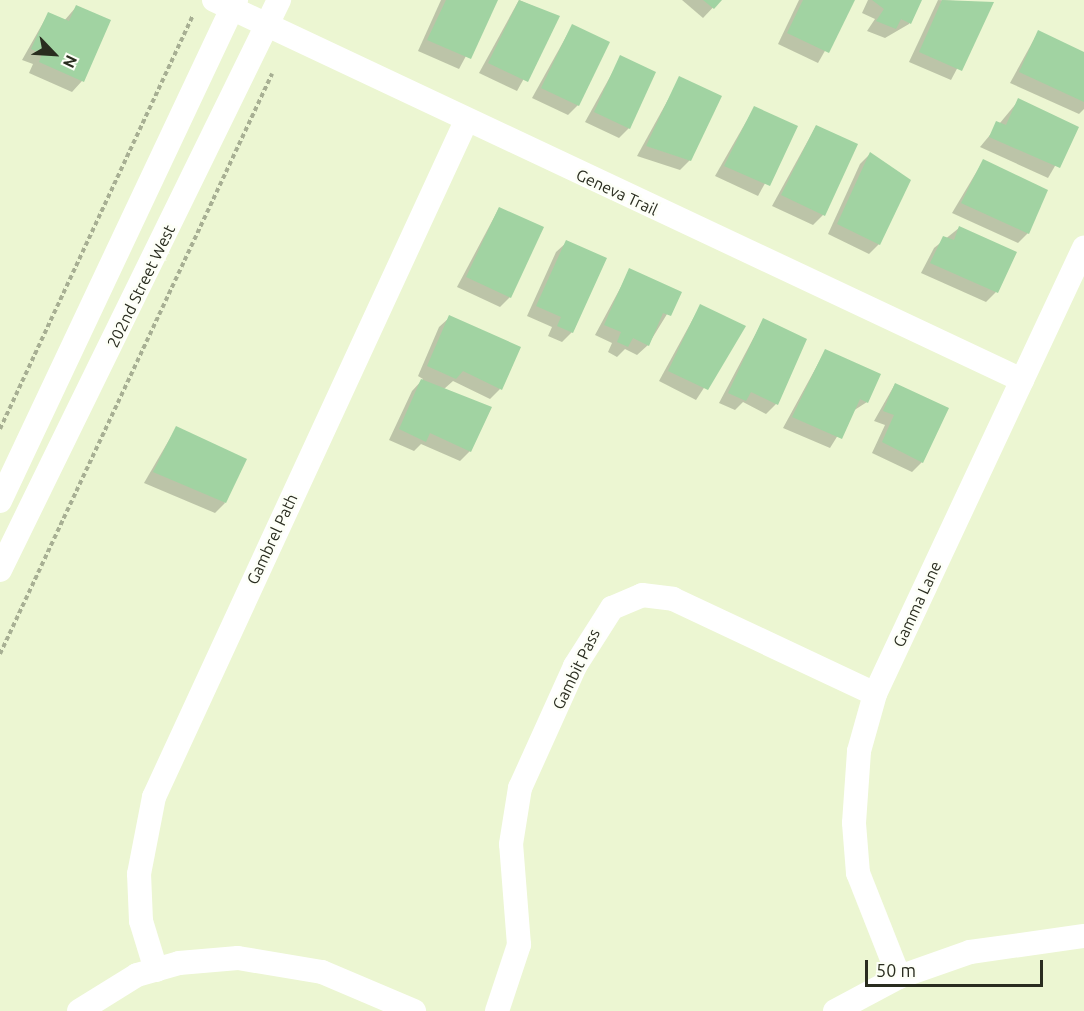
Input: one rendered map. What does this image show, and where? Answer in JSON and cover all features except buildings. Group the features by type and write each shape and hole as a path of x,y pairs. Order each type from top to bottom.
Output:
{"street":[{"name":"202nd Street West","path":"0,570 279,0"},
{"name":"Geneva Trail","path":"227,3 289,36 466,121 1022,380"},
{"path":"0,501 227,3"},
{"name":"Gambrel Path","path":"156,970 141,921 139,874 154,797 466,121"},
{"name":"Gamma Lane","path":"899,977 864,895 856,851 855,775 875,694 1084,248"},
{"name":"Gambit Pass","path":"497,1011 519,945 511,833 520,788 575,666 612,608 642,595 673,599 875,694"},
{"path":"835,1011 899,977 970,952 1084,936"},
{"path":"79,1011 156,970 208,960 268,958 322,972 414,1011"}],"path":[{"path":"0,429 194,15"},
{"path":"0,654 289,36"}]}
